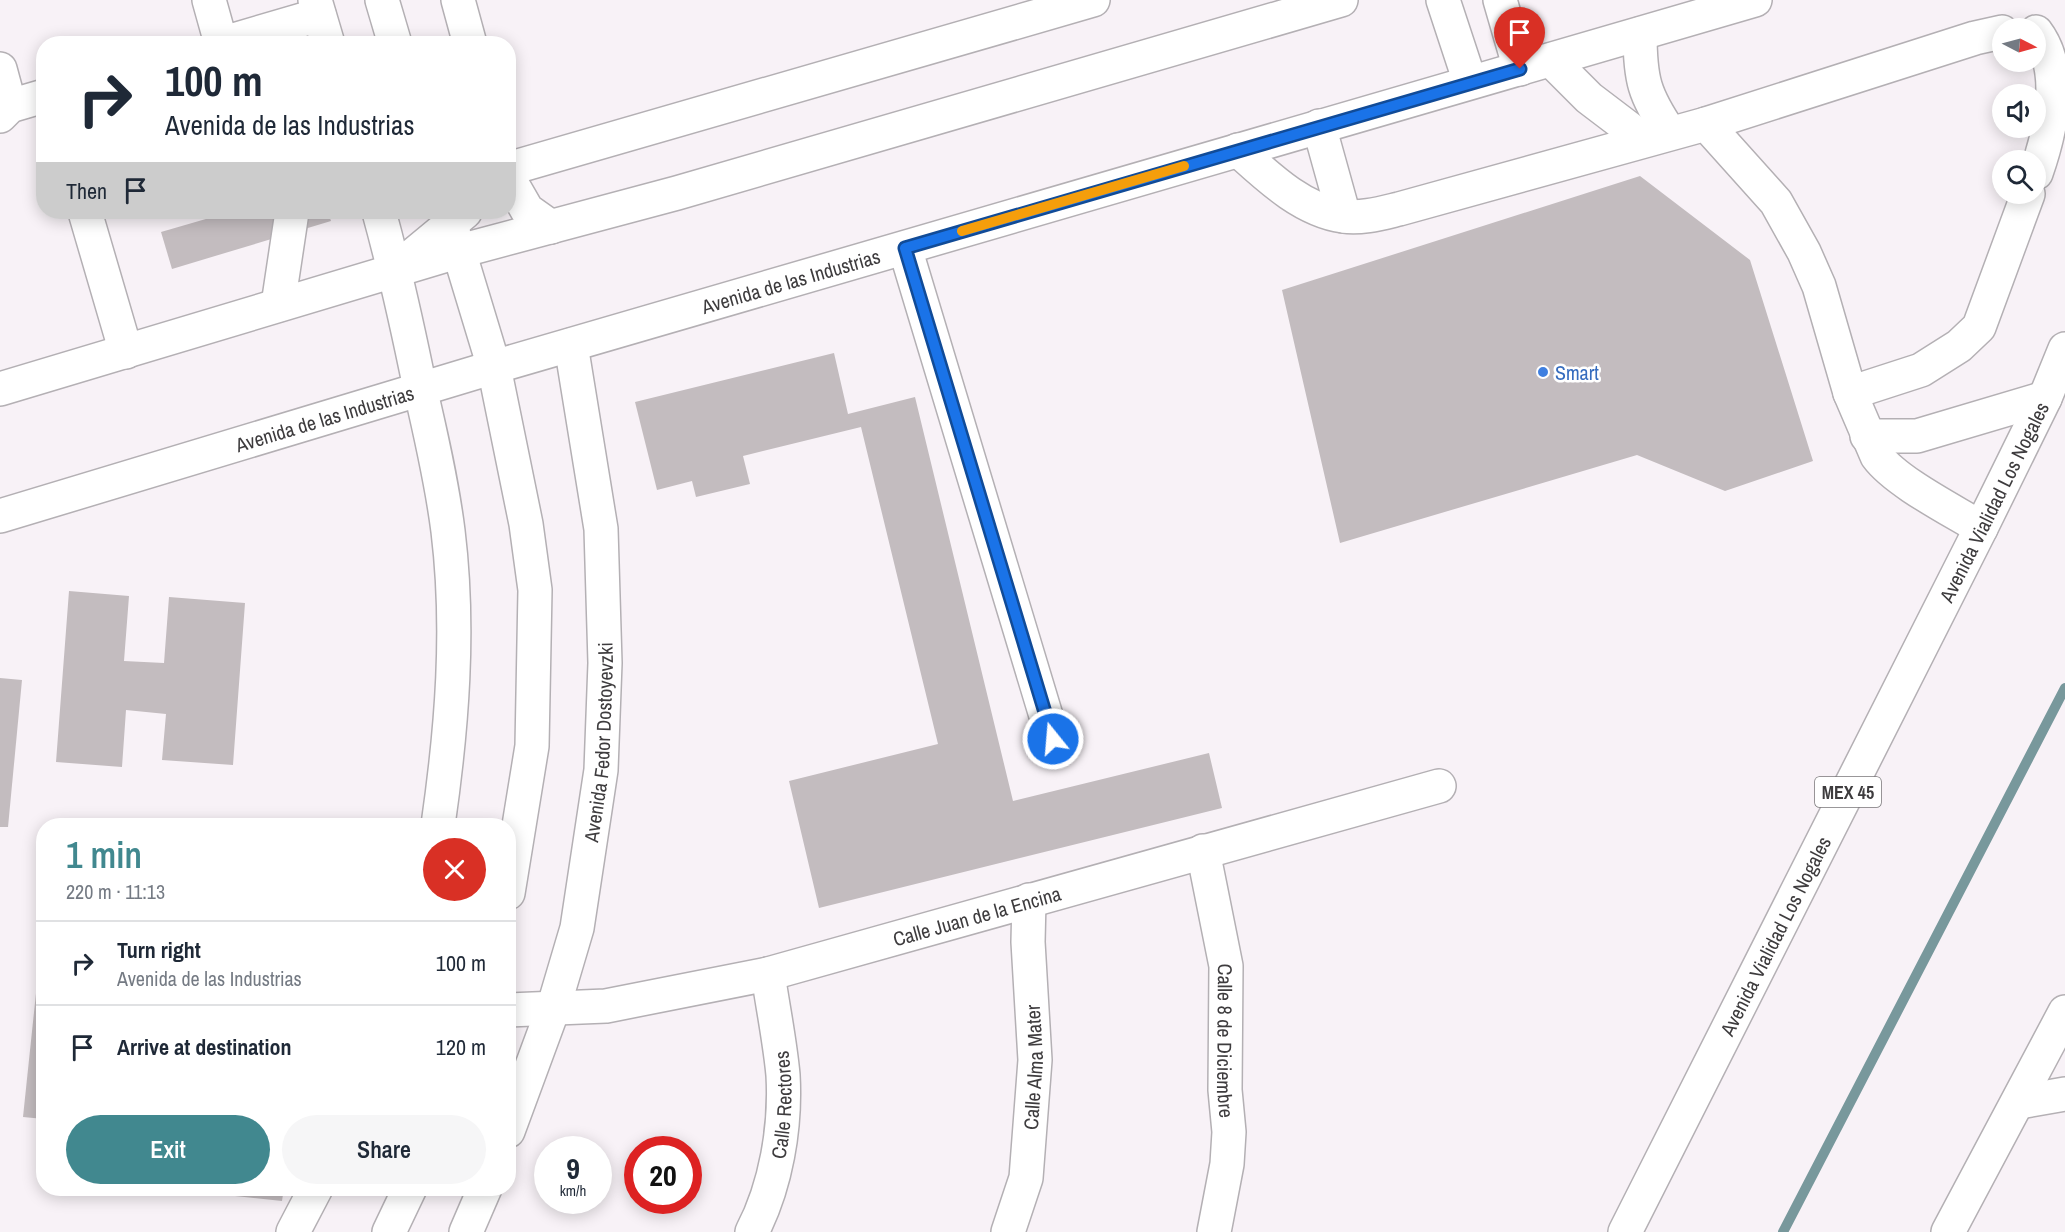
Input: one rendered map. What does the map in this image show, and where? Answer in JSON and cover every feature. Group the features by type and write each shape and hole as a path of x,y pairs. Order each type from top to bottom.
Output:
{"main road":[{"path":"209,0 218,36"},
{"path":"382,0 393,36"},
{"path":"458,0 468,36"},
{"path":"516,167 1093,0"},
{"path":"0,389 395,270 456,225 551,226 677,193 1341,0"},
{"path":"1443,0 1470,82"},
{"path":"1500,0 1535,65 1656,136"},
{"name":"Avenida de las Industrias","path":"0,516 572,345 1755,0"},
{"path":"249,36 321,19"},
{"path":"1640,34 1640,73 1651,106 1656,136"},
{"path":"1238,150 1274,182 1308,204 1344,216 1376,214 1706,124 1964,41 1992,34"},
{"path":"2042,150 2056,95 2051,57 2046,49"},
{"path":"0,69 5,111 36,99"},
{"path":"1706,124 1776,202 1788,222 1819,286 1850,393 1867,436 1883,465 1981,528"},
{"path":"1319,126 1344,216"},
{"path":"516,191 527,210 551,226"},
{"path":"1850,393 1921,370 1959,346 1979,327 2024,204"},
{"path":"87,219 126,351"},
{"path":"278,305 291,219"},
{"path":"381,219 395,270 421,390 448,531 452,593 453,676 447,758 439,818"},
{"path":"456,225 494,368 526,524 535,590 532,746 516,844"},
{"path":"905,248 1053,739"},
{"name":"Avenida Fedor Dostoyevzki","path":"516,1109 553,1009 577,928 599,782 605,663 601,529 572,345"},
{"name":"Avenida Vialidad Los Nogales","path":"1624,1232 1981,528 2045,398 2065,350"},
{"path":"1867,436 1917,436 2045,398"},
{"name":"Calle Juan de la Encina","path":"516,1010 606,1006 768,974 1439,786"},
{"name":"Calle 8 de Diciembre","path":"1203,851 1226,966 1225,1090 1228,1143 1227,1164 1214,1232"},
{"name":"Calle Alma Mater","path":"1008,1232 1026,1178 1035,1060 1028,942 1029,900"},
{"name":"Calle Rectores","path":"752,1232 765,1208 780,1140 783,1076 768,974"},
{"path":"1948,1232 2065,1012"},
{"path":"2019,1102 2065,1094"},
{"path":"293,1232 312,1196"},
{"path":"389,1232 406,1196"},
{"path":"466,1232 482,1196"}],"building":[{"name":"Smart","path":"1640,176 1750,260 1813,461 1725,491 1637,455 1340,543 1282,290"},
{"path":"206,219 330,219 331,221 172,269 161,232"},
{"path":"834,353 848,414 915,397 1013,801 1209,753 1222,808 819,908 789,781 938,744 861,427 743,456 750,484 696,497 692,481 657,490 635,402"},
{"path":"69,591 129,596 124,661 164,663 169,597 245,603 233,765 162,760 166,714 126,710 122,767 56,762"},
{"path":"0,678 22,680 8,827 0,827"},
{"path":"36,993 36,1118 23,1117"},
{"path":"235,1196 283,1196 282,1201"}],"waterway":[{"path":"1783,1232 2065,688"}],"slow traffic":[{"path":"962,231 1184,166"}],"place":[{"name":"Smart","path":"1543,372"}],"route":[{"path":"1053,739 905,248 1520,69"}]}
